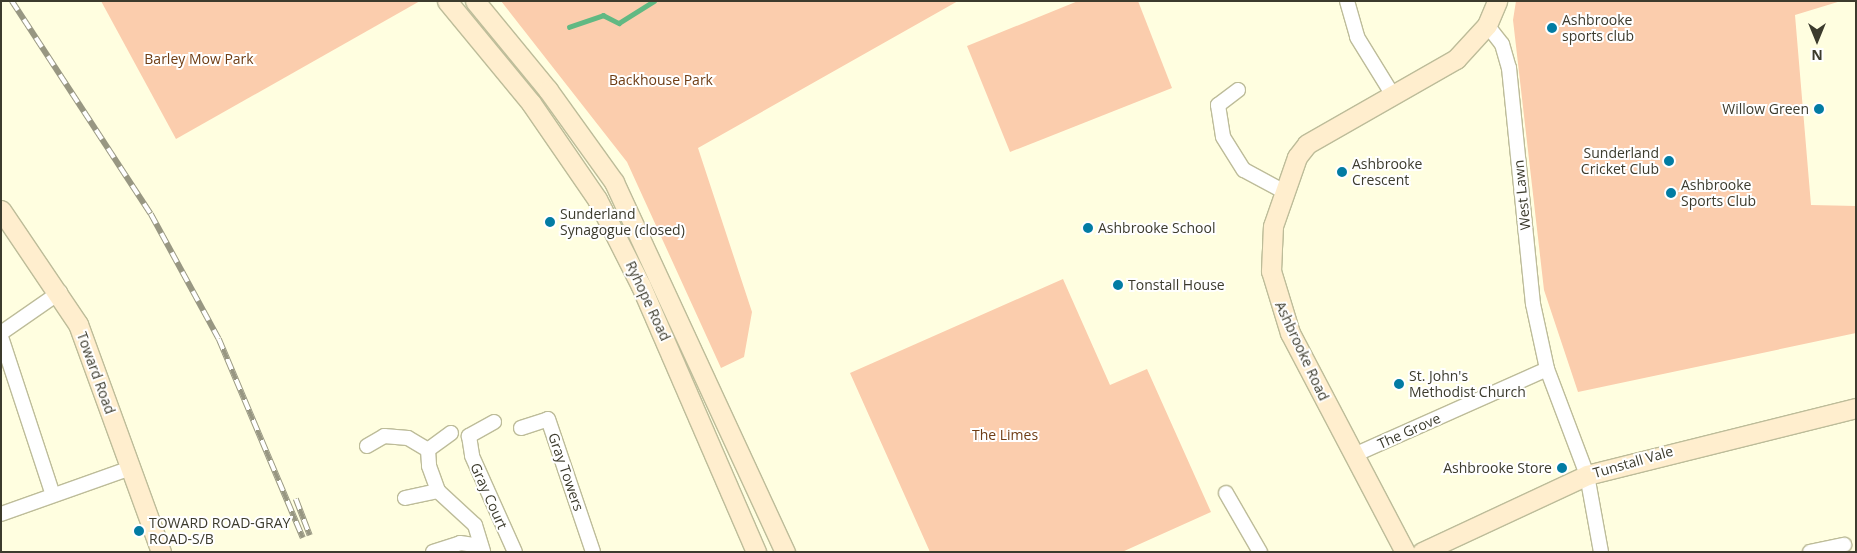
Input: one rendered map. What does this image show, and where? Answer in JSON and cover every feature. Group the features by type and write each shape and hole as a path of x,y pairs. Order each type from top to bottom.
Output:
{"street":[{"name":"Ryhope Road","path":"447,1 531,103 601,206 641,286 756,552"},
{"name":"Ryhope Road","path":"475,1 548,90 614,182 778,550"},
{"path":"1347,1 1357,37 1394,97"},
{"name":"Ashbrooke Road","path":"1405,552 1300,354 1274,286 1271,240 1283,191 1307,144 1394,97 1456,59 1488,25 1497,1"},
{"name":"West Lawn","path":"1488,25 1502,44 1509,68 1533,304 1547,369 1587,475 1601,552"},
{"path":"1238,90 1218,105 1223,137 1244,170 1283,191"},
{"name":"Toward Road","path":"1,210 60,292 78,324 161,552"},
{"path":"54,495 1,335 60,292"},
{"name":"The Grove","path":"1354,455 1547,369"},
{"name":"Tunstall Vale","path":"1422,552 1587,475 1856,408"},
{"name":"Gray Towers","path":"521,428 548,418 593,552"},
{"name":"Gray Court","path":"494,422 469,436 472,456 514,552"},
{"path":"428,450 451,433"},
{"path":"367,446 384,436 408,438 428,450 438,491 475,525 482,549"},
{"path":"1,514 131,468"},
{"path":"405,498 438,491"},
{"path":"1226,493 1260,552"},
{"path":"433,552 460,543 482,549"},
{"path":"1810,552 1844,545"}],"green space":[{"name":"Barley Mow Park","path":"101,1 420,1 176,139"},
{"name":"Backhouse Park","path":"501,1 958,1 698,148 752,312 744,357 721,368 627,162"},
{"path":"1078,1 1138,1 1172,88 1010,152 967,46"},
{"name":"Ashbrooke Sports Club","path":"1516,1 1841,1 1795,15 1811,205 1856,206 1856,333 1578,392 1544,290 1513,20"},
{"name":"The Limes","path":"1063,279 1110,385 1147,369 1211,512 1122,552 930,552 850,373"}],"waterway":[{"path":"569,27 603,15 619,23 654,1"}],"railway":[{"path":"12,1 151,214 219,339 303,538"},
{"path":"296,499 310,535"}],"place":[{"name":"Ashbrooke sports club","path":"1552,28"},
{"name":"Willow Green","path":"1819,109"},
{"name":"Sunderland Cricket Club","path":"1669,161"},
{"name":"Ashbrooke Crescent","path":"1342,172"},
{"name":"Ashbrooke Sports Club","path":"1671,193"},
{"name":"Sunderland Synagogue (closed)","path":"550,222"},
{"name":"Ashbrooke School","path":"1088,228"},
{"name":"Tonstall House","path":"1118,285"},
{"name":"St. John's Methodist Church","path":"1399,384"},
{"name":"Ashbrooke Store","path":"1562,468"},
{"name":"TOWARD ROAD-GRAY ROAD-S/B","path":"139,531"}]}
